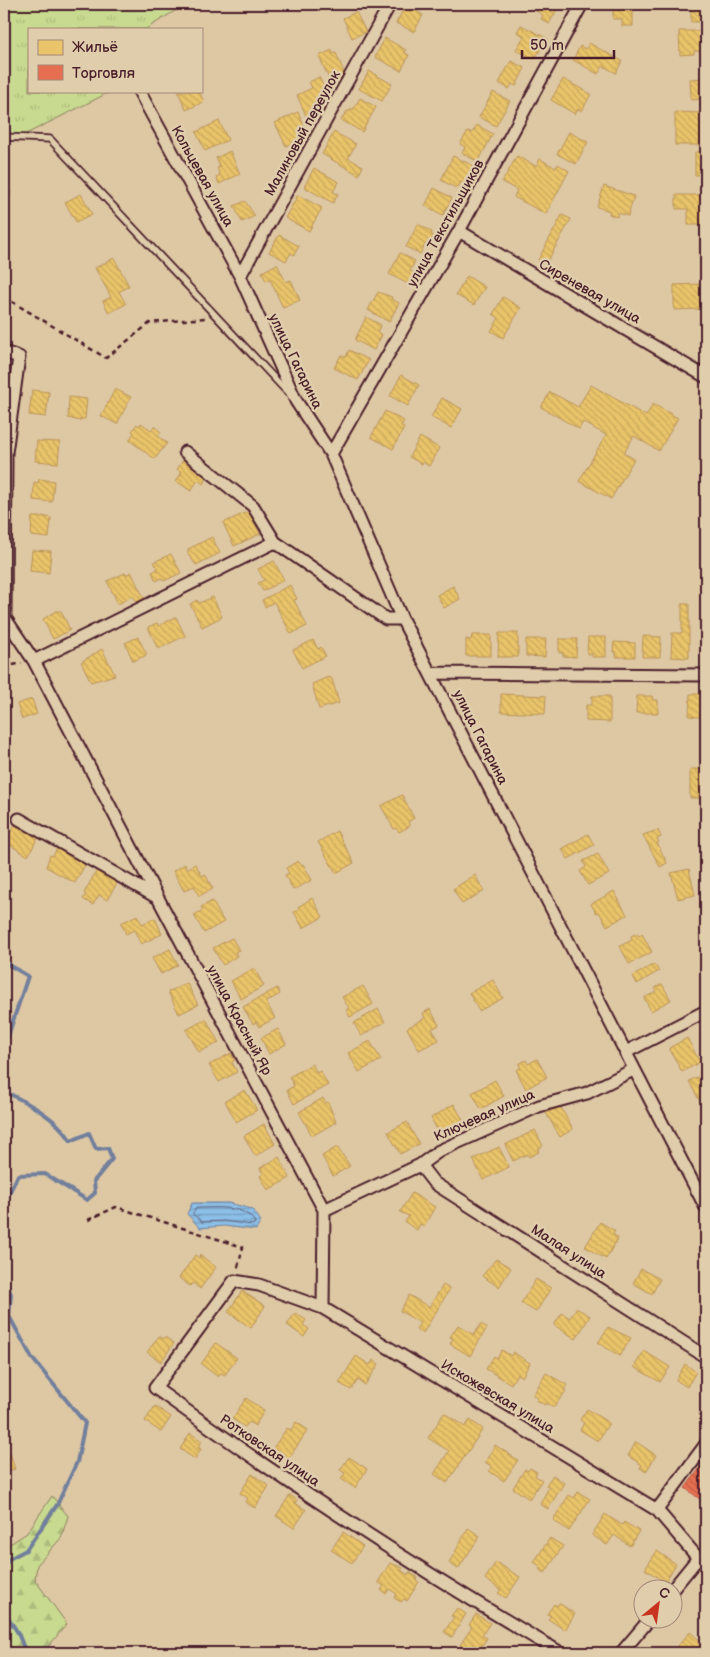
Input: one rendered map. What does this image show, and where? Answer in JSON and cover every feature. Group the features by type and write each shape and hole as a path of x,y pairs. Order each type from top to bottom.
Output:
{"street":[{"name":"Малиновый переулок","path":"240,276 390,4"},
{"name":"улица Текстильщиков","path":"331,454 459,231 582,4"},
{"name":"Кольцевая улица","path":"140,92 240,276"},
{"name":"Сиреневая улица","path":"459,231 706,377"},
{"name":"улица Гагарина","path":"240,276 296,401 331,454 402,619 626,1052 633,1070 706,1208"},
{"name":"улица Красный Яр","path":"4,352 19,357 5,452 6,618 34,661 324,1210 323,1308"},
{"path":"185,452 253,506 275,542 386,619 402,619"},
{"path":"34,661 275,542"},
{"path":"432,674 706,675"},
{"path":"19,819 158,898"},
{"path":"626,1052 706,1011"},
{"name":"Ключевая улица","path":"324,1210 420,1165 439,1151 539,1106 587,1093 633,1070"},
{"name":"Малая улица","path":"420,1165 434,1183 706,1357"},
{"path":"234,1281 259,1285 323,1308"},
{"name":"Ротковская улица","path":"234,1281 155,1388 239,1450 495,1614 561,1653"},
{"name":"Искожевская улица","path":"323,1308 657,1510 702,1560"},
{"path":"657,1510 706,1444"},
{"path":"682,1580 702,1560"},
{"path":"621,1653 640,1630"}],"lane":[{"path":"4,138 50,139 215,317 296,401"}],"path":[{"path":"4,296 106,358 150,324 215,317"},
{"path":"4,667 34,661"},
{"path":"88,1220 116,1207 243,1247 234,1281"}],"green space":[{"path":"4,4 186,4 148,28 28,28 28,92 110,92 4,145"},
{"path":"52,1496 68,1516 61,1538 37,1565 35,1580 67,1624 46,1649 47,1653 10,1653 4,1632 4,1548 27,1533"}],"water":[{"path":"192,1203 229,1203 252,1209 261,1221 256,1230 224,1226 200,1228 187,1214"}],"building: Жильё":[{"path":"540,4 560,4 549,24 541,19 543,15 536,11"},
{"path":"613,4 633,4 633,26 622,26 622,19 613,19"},
{"path":"691,4 706,4 706,22 691,22"},
{"path":"406,5 423,15 414,32 396,23"},
{"path":"356,12 366,32 352,38 343,18"},
{"path":"521,25 548,39 534,59 516,50 524,36 517,32"},
{"path":"679,31 704,31 704,51 694,51 694,54 680,55"},
{"path":"385,38 406,50 405,53 409,55 401,71 375,57"},
{"path":"589,43 622,61 616,73 603,66 598,74 573,60 580,46 586,49"},
{"path":"332,50 333,54 336,53 346,77 337,81 335,77 329,79 319,56"},
{"path":"511,61 525,68 516,86 512,84 509,89 499,83"},
{"path":"369,71 392,84 382,101 359,89"},
{"path":"319,77 330,100 322,104 325,110 307,118 297,95 312,88 309,82"},
{"path":"706,78 706,99 691,100 690,79"},
{"path":"563,79 591,94 582,111 578,109 575,114 551,100"},
{"path":"178,92 199,92 204,102 186,110"},
{"path":"493,92 510,101 496,126 479,117"},
{"path":"360,98 376,107 362,132 341,120 347,111 349,112 351,108 353,110"},
{"path":"298,112 309,136 286,146 275,123"},
{"path":"675,112 701,113 700,145 675,145"},
{"path":"219,121 228,140 205,151 196,132"},
{"path":"477,125 493,134 478,162 462,153 465,147 460,144 468,131 472,133"},
{"path":"334,132 356,144 348,158 363,166 359,175 322,154"},
{"path":"569,132 588,142 576,164 557,154"},
{"path":"230,151 240,174 219,184 216,177 220,175 217,168 220,167 216,158"},
{"path":"695,152 706,152 706,175 695,175"},
{"path":"453,156 478,168 468,186 461,182 457,189 441,180"},
{"path":"517,156 536,166 540,159 556,168 558,164 569,171 546,214 514,197 517,190 502,182"},
{"path":"314,168 339,182 333,192 338,194 333,203 304,187"},
{"path":"604,186 634,196 628,216 618,213 617,217 609,214 610,211 597,207"},
{"path":"434,188 452,198 443,215 425,206"},
{"path":"4,190 11,192 7,203 4,202"},
{"path":"81,194 92,214 76,222 65,202"},
{"path":"298,195 322,208 309,231 285,218"},
{"path":"676,195 706,195 706,225 688,225 688,209 676,209"},
{"path":"245,201 255,216 242,222 234,206"},
{"path":"562,215 571,219 546,264 538,260"},
{"path":"418,224 432,232 431,234 434,236 430,245 426,243 420,254 406,247"},
{"path":"279,235 299,246 294,255 291,253 286,261 269,252"},
{"path":"400,253 415,261 410,271 416,274 410,285 389,274"},
{"path":"114,258 129,286 119,292 126,304 109,313 103,301 111,297 95,268"},
{"path":"277,264 286,282 291,280 300,300 283,308 270,279 266,281 262,272"},
{"path":"467,276 485,287 474,305 456,295"},
{"path":"700,284 701,309 674,310 674,285"},
{"path":"378,292 392,297 391,299 399,303 389,322 368,310"},
{"path":"503,297 521,308 503,338 491,331 499,318 493,314"},
{"path":"366,317 381,325 377,332 382,335 374,350 355,340"},
{"path":"349,350 369,360 358,380 334,368 341,355 346,357"},
{"path":"401,375 419,385 408,406 390,396"},
{"path":"591,385 646,416 653,404 678,418 659,451 634,436 624,453 634,459 611,499 579,481 606,435 583,422 579,429 541,407 550,392 578,407"},
{"path":"115,389 131,397 117,424 101,416"},
{"path":"32,390 49,392 46,417 29,415"},
{"path":"69,397 87,399 85,419 80,419 80,421 68,418"},
{"path":"442,398 462,409 451,428 431,417"},
{"path":"385,411 404,421 401,426 404,428 393,449 371,437"},
{"path":"141,423 151,430 154,426 161,432 158,436 167,443 155,459 129,440 134,433 132,431 137,424 139,426"},
{"path":"420,437 439,448 429,466 409,457"},
{"path":"37,441 60,442 58,463 35,461"},
{"path":"184,459 209,476 203,484 198,480 191,491 176,481 182,472 177,469"},
{"path":"39,479 54,481 52,502 33,500 34,482 38,483"},
{"path":"249,511 260,534 234,546 223,523"},
{"path":"42,516 51,518 49,538 31,536 32,517"},
{"path":"212,537 220,553 196,565 188,554 188,549"},
{"path":"32,550 51,551 49,573 30,571"},
{"path":"171,554 181,573 164,581 162,578 156,581 152,572 158,569 154,562"},
{"path":"274,561 284,580 263,591 258,583 264,580 258,569"},
{"path":"131,572 144,598 137,602 133,596 118,604 107,581"},
{"path":"290,585 297,599 294,600 307,626 291,634 274,602 265,607 262,600"},
{"path":"453,586 460,599 444,608 437,595"},
{"path":"213,597 222,617 202,627 190,604 197,600 199,603"},
{"path":"682,604 689,604 689,658 671,657 672,633 682,633"},
{"path":"56,611 61,611 70,630 53,639 43,619"},
{"path":"176,617 185,636 158,649 148,627 157,623 158,626"},
{"path":"499,633 518,633 518,657 498,657"},
{"path":"472,635 491,635 491,656 466,656 466,639 471,640"},
{"path":"643,636 661,637 660,657 642,657"},
{"path":"138,637 147,655 133,661 125,643"},
{"path":"588,637 606,637 606,657 592,657 592,654 587,654"},
{"path":"703,637 706,638 706,656 703,656"},
{"path":"526,639 546,639 545,657 526,656"},
{"path":"559,639 577,639 576,657 563,656 563,653 559,653"},
{"path":"313,640 318,649 321,647 326,656 302,668 293,650"},
{"path":"614,642 635,643 635,657 616,657 616,652 613,652"},
{"path":"102,649 115,675 91,682 81,662"},
{"path":"328,677 332,679 339,703 319,709 312,684"},
{"path":"501,694 546,696 545,714 501,712"},
{"path":"690,694 706,694 706,718 689,716"},
{"path":"592,696 610,696 610,722 586,721 586,705 592,705"},
{"path":"637,696 653,696 652,700 658,700 658,713 636,713"},
{"path":"32,699 37,714 22,719 17,704"},
{"path":"690,769 706,769 706,798 690,798"},
{"path":"402,795 414,818 408,822 410,826 399,832 396,828 394,829 381,806"},
{"path":"16,823 39,836 28,856 10,845 11,843 6,840"},
{"path":"658,830 661,837 657,839 659,842 657,843 667,863 660,867 643,835"},
{"path":"337,831 354,863 336,873 318,842"},
{"path":"588,834 594,845 568,859 562,849"},
{"path":"58,846 86,863 75,883 46,867 50,855 53,856"},
{"path":"598,854 609,874 588,885 580,871 586,867 583,861"},
{"path":"298,861 301,865 303,864 312,880 293,890 285,875 289,873 286,868"},
{"path":"185,864 187,869 195,864 202,876 205,874 213,889 199,896 194,886 184,891 173,871"},
{"path":"98,868 119,880 107,900 99,895 93,905 83,899 86,894 84,893"},
{"path":"689,869 695,895 678,899 671,873"},
{"path":"475,875 484,891 462,904 453,889"},
{"path":"614,891 627,915 607,926 599,912 596,913 591,904"},
{"path":"312,898 323,917 303,928 294,912"},
{"path":"212,901 224,922 204,933 194,915 203,910 201,907"},
{"path":"137,915 142,924 155,918 162,934 141,944 134,930 126,934 121,923"},
{"path":"637,933 639,936 642,934 652,952 629,964 620,946 632,940 631,936"},
{"path":"232,938 239,950 235,952 237,956 223,965 213,948"},
{"path":"170,949 178,965 161,974 152,958"},
{"path":"654,964 659,971 637,984 633,976"},
{"path":"254,968 264,986 241,999 231,981"},
{"path":"493,980 503,998 479,1011 469,993"},
{"path":"187,983 198,1005 179,1014 168,992"},
{"path":"662,984 671,1000 651,1011 644,998 657,991 655,988"},
{"path":"363,986 373,1004 350,1017 346,1010 349,1008 342,997"},
{"path":"277,988 280,994 266,1002 275,1018 259,1027 256,1022 253,1024 243,1007"},
{"path":"378,1009 385,1022 361,1036 354,1023"},
{"path":"430,1009 439,1025 432,1029 439,1040 419,1050 407,1028 425,1018 423,1013"},
{"path":"206,1019 219,1043 199,1052 186,1030"},
{"path":"278,1029 286,1044 269,1054 261,1038"},
{"path":"687,1038 700,1062 682,1072 669,1048"},
{"path":"370,1041 381,1060 359,1072 348,1053"},
{"path":"231,1053 235,1060 232,1062 237,1072 219,1082 209,1065"},
{"path":"537,1059 547,1077 526,1089 516,1070 521,1068 519,1064 526,1060 528,1064"},
{"path":"312,1064 317,1073 320,1071 328,1085 294,1104 287,1090 294,1086 289,1077"},
{"path":"706,1073 706,1096 699,1100 689,1081"},
{"path":"495,1080 504,1096 481,1109 472,1093"},
{"path":"245,1090 257,1110 236,1122 225,1101"},
{"path":"323,1098 326,1103 328,1102 336,1122 312,1136 299,1112"},
{"path":"454,1104 464,1122 440,1135 431,1118"},
{"path":"560,1106 573,1129 560,1137 546,1113"},
{"path":"407,1122 419,1144 400,1154 388,1132"},
{"path":"264,1124 275,1144 255,1156 244,1136"},
{"path":"535,1130 543,1146 538,1149 539,1152 529,1157 528,1154 513,1161 505,1145"},
{"path":"337,1147 350,1166 333,1176 322,1156"},
{"path":"499,1147 509,1167 483,1180 473,1159"},
{"path":"279,1157 290,1178 268,1190 260,1176 263,1174 260,1168"},
{"path":"412,1193 435,1207 424,1226 420,1224 417,1230 405,1222 409,1216 400,1212"},
{"path":"600,1222 615,1231 613,1234 618,1238 606,1259 585,1247"},
{"path":"195,1255 199,1258 200,1255 216,1267 200,1289 193,1283 190,1286 179,1278"},
{"path":"496,1259 511,1268 499,1287 482,1276"},
{"path":"641,1269 660,1279 652,1294 633,1283"},
{"path":"536,1279 551,1288 536,1312 521,1303"},
{"path":"443,1285 450,1289 423,1333 416,1329 420,1323 400,1311 409,1295 429,1307"},
{"path":"242,1291 265,1306 251,1328 228,1312"},
{"path":"576,1308 590,1316 576,1339 554,1325 562,1313 570,1318"},
{"path":"295,1313 306,1320 303,1325 309,1329 304,1337 287,1325"},
{"path":"481,1324 487,1328 470,1356 450,1344 453,1339 450,1337 458,1325 474,1335"},
{"path":"608,1327 631,1338 620,1356 598,1343"},
{"path":"159,1336 163,1339 165,1337 174,1343 161,1362 147,1352"},
{"path":"216,1343 237,1358 225,1375 221,1373 218,1377 201,1364"},
{"path":"502,1350 511,1356 513,1352 530,1363 522,1377 517,1374 511,1384 486,1369 494,1356 497,1358"},
{"path":"644,1351 670,1367 660,1382 634,1367"},
{"path":"356,1356 370,1365 373,1360 379,1364 365,1385 358,1380 351,1390 339,1383"},
{"path":"685,1364 696,1372 687,1387 676,1380"},
{"path":"546,1373 567,1385 564,1390 566,1391 554,1407 536,1400 538,1398 533,1395"},
{"path":"246,1398 264,1411 255,1426 249,1422 245,1427 232,1419"},
{"path":"155,1406 171,1417 161,1432 145,1421"},
{"path":"587,1409 609,1423 598,1441 580,1430 584,1423 580,1420"},
{"path":"444,1413 465,1427 470,1420 483,1429 447,1483 434,1474 449,1451 428,1438"},
{"path":"296,1422 308,1430 289,1458 273,1448 287,1428 291,1430"},
{"path":"190,1433 202,1441 198,1448 201,1449 195,1459 180,1449"},
{"path":"636,1442 656,1455 646,1472 640,1468 642,1465 628,1456"},
{"path":"495,1445 518,1460 504,1481 489,1471 492,1467 485,1462"},
{"path":"10,1453 15,1469 4,1472 4,1455"},
{"path":"349,1457 367,1469 355,1488 341,1479 345,1473 340,1470"},
{"path":"530,1468 537,1472 535,1476 542,1480 529,1499 513,1488 525,1469 528,1471"},
{"path":"252,1474 269,1486 255,1508 245,1502 248,1498 240,1493"},
{"path":"553,1475 564,1483 548,1509 540,1504 549,1487 546,1485"},
{"path":"578,1492 590,1499 569,1531 553,1520 569,1495 574,1498"},
{"path":"290,1495 297,1500 295,1503 306,1510 294,1528 276,1516"},
{"path":"605,1514 622,1525 624,1522 639,1531 630,1546 614,1535 607,1545 592,1535"},
{"path":"468,1528 480,1536 458,1569 449,1563"},
{"path":"343,1532 363,1546 352,1563 331,1550"},
{"path":"550,1538 563,1546 545,1573 534,1562"},
{"path":"657,1551 676,1564 666,1580 662,1580 645,1569"},
{"path":"496,1562 520,1577 506,1598 498,1593 501,1590 485,1579"},
{"path":"390,1563 403,1568 401,1570 408,1575 409,1572 417,1577 416,1580 419,1582 407,1601 404,1599 401,1602 394,1598 397,1594 389,1589 386,1594 381,1590 384,1586 378,1582"},
{"path":"559,1603 575,1614 565,1630 548,1619 551,1616 547,1614 554,1604 557,1606"},
{"path":"457,1608 466,1614 452,1637 444,1632 454,1617 451,1616"},
{"path":"476,1614 490,1623 482,1635 487,1638 477,1653 473,1653 460,1645 472,1627 469,1625"},
{"path":"690,1632 706,1646 705,1653 682,1653 676,1648"}],"building: Торговля":[{"path":"706,1460 706,1502 705,1503 685,1488"}],"waterway":[{"path":"4,962 28,976 4,1043"},
{"path":"4,1091 50,1118 65,1132 71,1141 89,1133 96,1149 108,1148 112,1159 94,1181 95,1193 87,1200 45,1174 18,1175 6,1200 4,1215"},
{"path":"4,1277 11,1294 9,1316 32,1358 85,1423 77,1462 57,1505 26,1550 9,1559 4,1567"},
{"path":"4,1611 18,1633 26,1653"}]}
